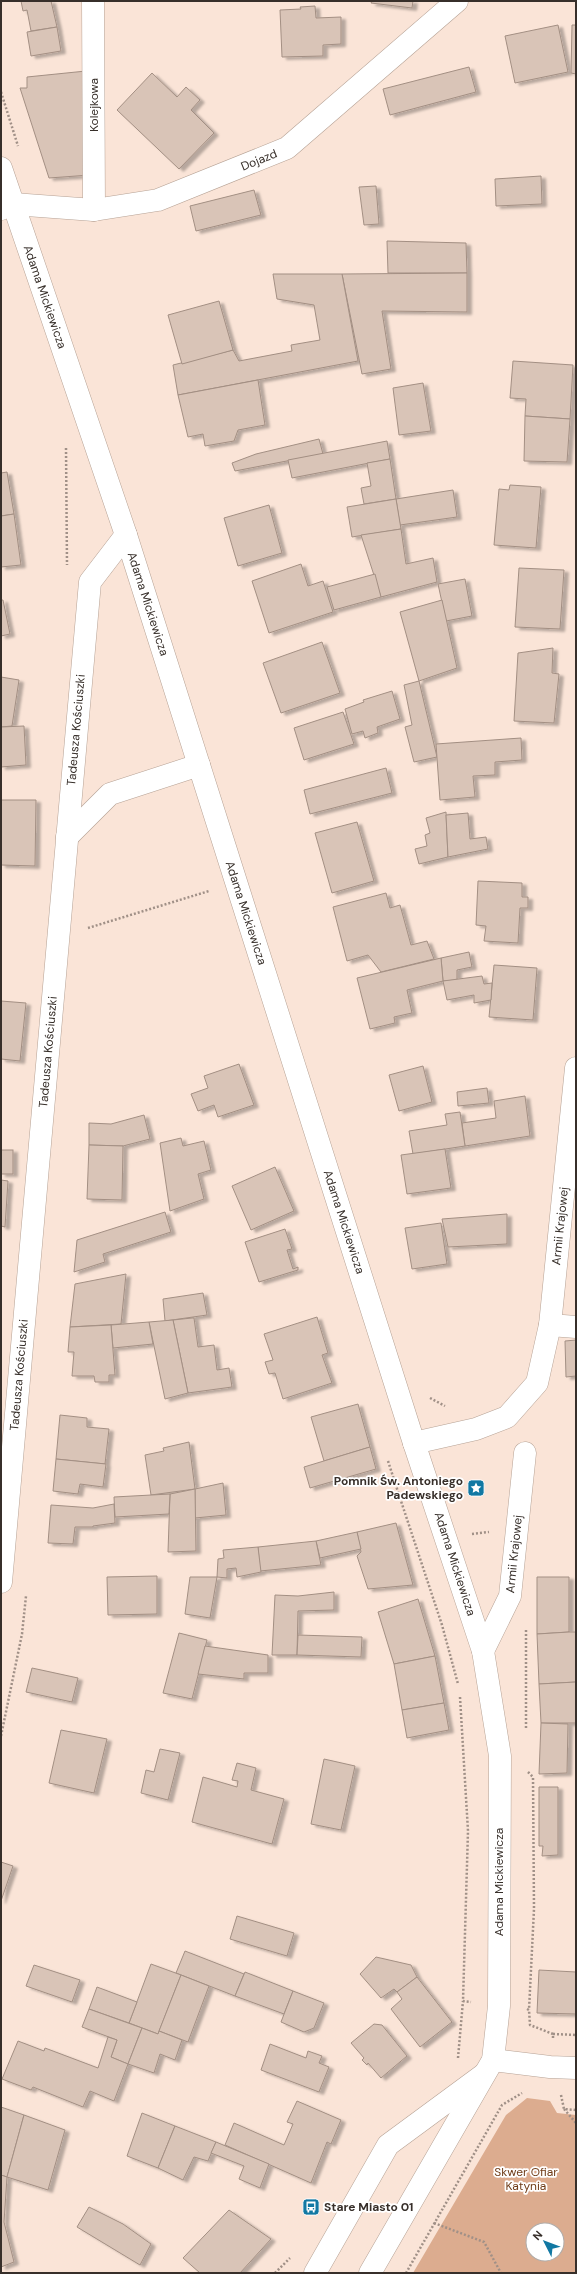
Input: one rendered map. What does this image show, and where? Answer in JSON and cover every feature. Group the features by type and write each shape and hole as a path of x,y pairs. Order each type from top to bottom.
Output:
{"street":[{"name":"Kolejkowa","path":"93,1 94,210"},
{"name":"Dojazd","path":"7,206 94,210 158,200 287,148 457,1"},
{"name":"Adama Mickiewicza","path":"1,168 7,206 126,535 414,1443 483,1650 500,1756 498,2006 488,2067 370,2273"},
{"name":"Tadeusza Kościuszki","path":"1,1582 90,582 126,535"},
{"path":"67,837 110,794 199,764"},
{"name":"Armii Krajowej","path":"414,1443 476,1429 507,1417 536,1383 550,1325 576,1068"},
{"path":"550,1325 576,1327"},
{"name":"Armii Krajowej","path":"483,1650 510,1596 525,1453"},
{"path":"315,2273 343,2220 388,2145 488,2067 576,2068"}],"path":[{"path":"66,441 67,567"},
{"path":"85,928 210,891"},
{"path":"1,1736 22,1634 26,1594"},
{"path":"553,2034 576,2035"},
{"path":"406,2273 502,2105 526,2090"},
{"path":"553,2093 561,2094 564,2109 576,2123"},
{"path":"564,2109 576,2110"},
{"path":"434,2224 484,2242 502,2273"}],"green space":[{"name":"Skwer Ofiar Katynia","path":"527,2098 550,2101 557,2113 576,2115 576,2273 413,2273 506,2115"}],"building":[{"path":"21,1 51,1 57,27 31,31 27,10 23,11"},
{"path":"372,1 413,1 412,8 371,3"},
{"path":"315,6 316,18 341,17 341,44 323,45 323,56 282,57 280,10 301,9 300,7"},
{"path":"558,25 568,72 515,83 505,36"},
{"path":"572,25 576,25 576,74 571,73"},
{"path":"57,27 61,51 31,56 27,32"},
{"path":"469,67 476,92 390,115 383,89"},
{"path":"86,71 90,175 49,178 20,88 27,88 27,77"},
{"path":"152,73 177,97 186,87 200,100 191,110 214,133 179,169 117,110"},
{"path":"541,176 542,204 496,206 495,179"},
{"path":"376,186 379,224 364,225 359,187"},
{"path":"254,190 261,215 196,231 190,206"},
{"path":"387,241 466,243 467,273 388,273"},
{"path":"467,273 467,312 382,311 391,369 362,374 342,274"},
{"path":"273,274 342,274 358,361 178,395 173,365 233,350 239,361 292,351 291,345 320,340 314,305 277,299"},
{"path":"219,301 233,350 182,364 168,315"},
{"path":"513,361 573,365 570,419 525,416 526,399 510,398"},
{"path":"258,380 265,425 238,430 234,441 205,446 203,434 188,437 178,395"},
{"path":"423,383 431,431 399,435 393,388"},
{"path":"525,416 570,419 567,462 524,461"},
{"path":"319,439 323,454 235,471 232,463 256,454"},
{"path":"387,441 390,459 292,478 288,460"},
{"path":"390,459 396,499 364,504 361,488 371,486 367,463"},
{"path":"7,472 14,514 1,516 1,473"},
{"path":"510,485 541,487 536,548 494,545 499,489 509,490"},
{"path":"453,490 457,517 400,525 396,499"},
{"path":"396,499 401,529 352,537 347,507"},
{"path":"269,505 282,553 238,566 224,518"},
{"path":"14,514 21,565 1,567 1,516"},
{"path":"401,529 406,564 433,558 437,582 381,597 361,535"},
{"path":"301,564 308,586 323,581 333,612 269,633 252,581"},
{"path":"519,568 564,570 560,629 515,627"},
{"path":"375,574 381,597 334,610 327,587"},
{"path":"465,579 472,616 446,621 438,584"},
{"path":"1,600 3,600 10,634 1,636"},
{"path":"442,600 457,668 419,681 400,612"},
{"path":"322,642 340,693 281,713 263,663"},
{"path":"553,648 552,673 559,674 554,723 514,721 518,653"},
{"path":"1,677 19,680 12,726 1,727"},
{"path":"419,681 437,757 414,762 405,727 412,725 404,685"},
{"path":"392,691 400,719 377,727 378,733 365,738 363,731 352,734 345,709 364,702 363,700"},
{"path":"343,712 354,744 304,760 294,728"},
{"path":"24,726 26,765 1,767 1,727"},
{"path":"521,738 522,760 495,762 495,775 473,776 475,797 440,800 436,744"},
{"path":"386,768 392,793 310,814 304,790"},
{"path":"1,800 36,800 35,866 1,865"},
{"path":"446,812 448,857 419,864 415,849 427,846 425,835 430,833 426,818"},
{"path":"468,813 470,839 486,837 488,849 448,857 446,815"},
{"path":"357,822 374,881 332,893 315,833"},
{"path":"478,881 522,883 522,897 528,897 528,908 520,908 518,943 484,941 486,926 476,925"},
{"path":"386,893 390,908 400,905 411,945 427,941 434,959 381,972 368,955 347,961 333,907"},
{"path":"469,952 472,967 457,970 457,980 443,981 441,958"},
{"path":"441,958 443,981 407,990 412,1013 394,1017 395,1023 370,1029 357,978"},
{"path":"494,965 537,968 533,1020 489,1017"},
{"path":"482,976 484,984 492,983 491,1000 474,1003 474,995 447,1000 443,981"},
{"path":"1,1001 26,1003 20,1061 1,1059"},
{"path":"239,1064 254,1105 218,1117 214,1105 198,1111 191,1094 208,1088 204,1076"},
{"path":"423,1066 432,1102 399,1111 389,1075"},
{"path":"487,1088 489,1103 458,1106 457,1092"},
{"path":"525,1096 530,1136 465,1146 462,1123 496,1118 494,1101"},
{"path":"460,1112 465,1146 413,1154 409,1131 447,1125 445,1114"},
{"path":"144,1115 150,1139 123,1146 89,1145 89,1123 111,1124"},
{"path":"181,1138 183,1146 204,1141 211,1170 198,1174 204,1199 170,1211 160,1143"},
{"path":"89,1145 123,1146 122,1200 87,1199"},
{"path":"445,1149 451,1188 407,1194 401,1155"},
{"path":"1,1150 13,1150 13,1174 1,1174"},
{"path":"275,1167 294,1211 251,1230 232,1186"},
{"path":"1,1180 8,1181 5,1227 1,1226"},
{"path":"165,1212 171,1232 103,1254 105,1262 74,1272 77,1240"},
{"path":"507,1214 507,1244 448,1247 442,1219"},
{"path":"441,1223 447,1264 412,1269 405,1228"},
{"path":"285,1229 292,1249 287,1250 293,1269 298,1267 298,1270 259,1282 245,1242"},
{"path":"126,1274 121,1324 70,1327 75,1284"},
{"path":"203,1293 207,1315 165,1321 163,1299"},
{"path":"317,1317 328,1353 322,1355 332,1383 283,1399 275,1373 269,1374 265,1362 273,1360 264,1334"},
{"path":"194,1318 198,1347 214,1345 217,1370 229,1368 232,1387 188,1393 173,1320"},
{"path":"173,1320 188,1393 165,1399 149,1322"},
{"path":"149,1322 153,1344 113,1348 111,1325"},
{"path":"111,1325 115,1375 109,1375 109,1382 95,1382 94,1376 72,1376 74,1352 68,1352 70,1327"},
{"path":"576,1340 576,1376 566,1377 565,1341"},
{"path":"358,1404 370,1447 324,1461 311,1417"},
{"path":"60,1415 87,1418 87,1427 109,1429 105,1464 56,1459"},
{"path":"189,1442 195,1489 151,1495 145,1455 164,1451 163,1448"},
{"path":"370,1447 376,1469 310,1488 304,1467"},
{"path":"56,1459 106,1464 103,1487 80,1484 78,1494 53,1491"},
{"path":"223,1483 226,1515 195,1518 195,1489"},
{"path":"195,1489 196,1551 168,1552 170,1494"},
{"path":"170,1494 169,1514 115,1517 114,1497"},
{"path":"114,1504 115,1523 93,1527 75,1527 73,1544 48,1543 51,1505 93,1508"},
{"path":"396,1523 413,1585 368,1589 357,1556 361,1552 357,1532"},
{"path":"357,1532 361,1549 320,1558 316,1541"},
{"path":"316,1541 321,1565 260,1571 258,1547"},
{"path":"258,1547 261,1572 237,1577 236,1568 227,1569 227,1578 217,1577 218,1559 224,1558 223,1550"},
{"path":"157,1576 157,1614 108,1615 107,1577"},
{"path":"190,1577 217,1577 210,1618 185,1614"},
{"path":"537,1577 569,1577 569,1632 537,1634"},
{"path":"334,1592 334,1610 298,1611 297,1655 272,1655 275,1595 298,1596"},
{"path":"418,1599 435,1656 394,1664 378,1612"},
{"path":"576,1632 576,1682 539,1684 537,1634"},
{"path":"179,1633 207,1640 192,1699 163,1693"},
{"path":"298,1635 362,1637 361,1657 297,1655"},
{"path":"205,1646 268,1655 268,1673 244,1673 244,1679 198,1674"},
{"path":"435,1656 444,1703 402,1710 394,1664"},
{"path":"32,1668 78,1678 72,1702 26,1692"},
{"path":"576,1682 576,1723 541,1723 539,1684"},
{"path":"444,1703 449,1730 407,1738 402,1710"},
{"path":"541,1723 568,1724 567,1773 539,1774"},
{"path":"61,1730 107,1739 94,1793 49,1783"},
{"path":"160,1749 180,1753 168,1800 141,1793 146,1770 154,1772"},
{"path":"324,1759 355,1766 341,1830 311,1824"},
{"path":"237,1763 256,1768 251,1790 284,1799 272,1844 192,1822 203,1777 237,1787 238,1781 232,1780"},
{"path":"539,1787 558,1787 558,1855 542,1856 543,1846 539,1846"},
{"path":"1,1862 13,1866 1,1901"},
{"path":"237,1916 294,1933 287,1956 230,1939"},
{"path":"185,1951 244,1974 235,1996 176,1973"},
{"path":"376,1957 411,1965 417,1977 397,1992 394,1989 381,1998 360,1974"},
{"path":"151,1964 181,1975 158,2034 129,2023"},
{"path":"34,1965 80,1980 72,2002 26,1986"},
{"path":"539,1970 576,1972 576,2014 537,2013"},
{"path":"245,1972 293,1991 284,2014 235,1996"},
{"path":"181,1975 209,1986 188,2042 159,2031"},
{"path":"417,1977 452,2022 420,2047 391,2009 402,1999 397,1992"},
{"path":"97,1987 137,2002 129,2023 89,2009"},
{"path":"293,1991 324,2003 314,2028 304,2032 281,2022"},
{"path":"89,2009 142,2028 128,2064 111,2057 117,2040 82,2027"},
{"path":"374,2024 382,2025 407,2056 381,2078 368,2063 367,2065 362,2060 364,2058 351,2043"},
{"path":"142,2028 158,2034 159,2031 182,2040 175,2060 160,2054 154,2073 128,2064"},
{"path":"108,2037 117,2040 111,2057 128,2064 114,2101 90,2091 83,2107 33,2087 31,2090 2,2079 18,2041 44,2051 45,2048 98,2068"},
{"path":"270,2044 306,2058 308,2051 322,2056 319,2063 329,2067 319,2092 261,2070"},
{"path":"297,2101 341,2120 331,2144 327,2142 311,2183 225,2145 234,2123 284,2145 293,2124 287,2122"},
{"path":"1,2107 24,2115 7,2177 1,2175"},
{"path":"142,2113 175,2126 158,2168 127,2156"},
{"path":"24,2115 65,2130 48,2190 7,2177"},
{"path":"175,2126 216,2142 208,2161 194,2157 183,2180 158,2168"},
{"path":"216,2142 269,2164 260,2188 239,2179 244,2166 211,2153"},
{"path":"1,2175 7,2177 4,2222 14,2262 1,2267"},
{"path":"89,2207 123,2224 151,2244 140,2265 77,2227"},
{"path":"229,2210 271,2239 240,2273 200,2273 183,2258"}],"place":[{"name":"Pomnik Św. Antoniego Padewskiego","path":"476,1488"},
{"name":"Stare Miasto 01","path":"311,2207"}]}
